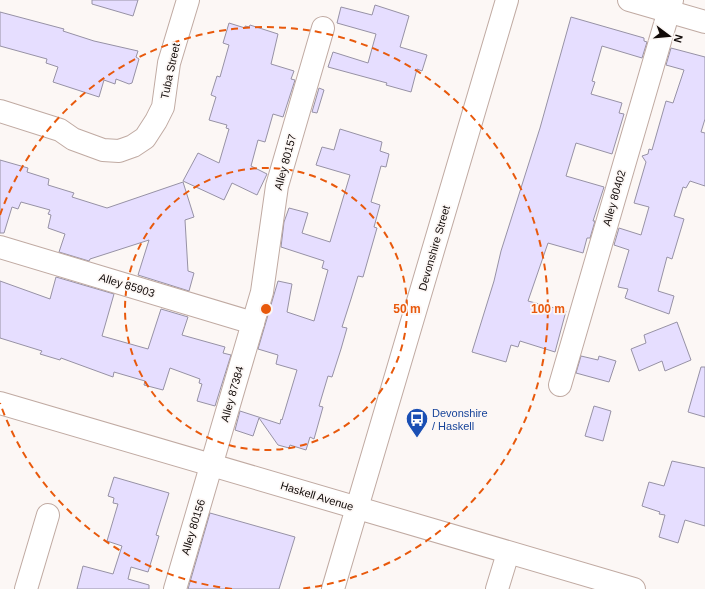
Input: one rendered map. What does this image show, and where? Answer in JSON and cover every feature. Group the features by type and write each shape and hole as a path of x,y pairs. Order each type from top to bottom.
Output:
{"main road":[{"name":"Tuba Street","path":"0,111 60,130 73,139 103,150 119,151 133,146 144,138 156,121 162,107 169,62 188,0"},
{"name":"Devonshire Street","path":"334,589 508,0"},
{"path":"628,0 671,6 705,22"},
{"name":"Alley 80402","path":"560,385 671,6"},
{"name":"Alley 80157","path":"253,322 262,292 277,186 323,28"},
{"name":"Alley 85903","path":"0,247 253,322"},
{"name":"Alley 87384","path":"212,465 253,322"},
{"name":"Haskell Avenue","path":"0,402 634,589"},
{"name":"Alley 80156","path":"175,589 212,465"},
{"path":"26,589 48,515"},
{"path":"497,589 508,552"}],"building":[{"path":"92,0 138,0 133,16 92,4"},
{"path":"375,5 409,16 400,47 427,55 422,71 417,69 411,92 386,85 387,83 328,67 333,52 368,63 376,34 337,23 341,7 372,15"},
{"path":"0,12 64,29 63,31 94,41 138,51 136,57 139,59 132,83 129,84 116,79 115,84 104,80 99,97 53,82 58,67 46,63 47,59 0,46"},
{"path":"571,17 644,38 644,41 647,42 642,58 602,46 592,81 595,82 591,94 622,103 619,113 624,114 612,154 576,143 566,176 604,187 593,221 595,221 590,238 587,238 583,253 548,243 528,301 566,311 555,352 520,341 518,347 511,345 506,362 472,352 494,281 501,251 540,128"},
{"path":"229,23 245,28 245,26 249,27 250,25 278,34 271,64 294,71 291,79 295,80 283,117 273,114 265,142 258,140 251,166 267,174 257,195 232,183 224,200 183,181 198,153 219,163 229,129 226,128 227,125 209,120 216,97 211,95 217,76 220,77 229,45 223,43"},
{"path":"671,48 705,57 705,119 701,132 705,133 705,186 690,181 686,188 683,187 674,216 684,219 672,259 667,257 658,291 674,296 669,314 625,298 628,289 618,287 629,250 614,245 619,228 641,235 649,207 634,203 646,162 642,156 648,154 649,149 652,150 666,101 673,103 684,70 666,65"},
{"path":"319,88 324,90 317,113 312,112"},
{"path":"340,129 382,142 380,151 389,154 386,167 381,166 371,202 380,205 374,227 377,228 363,277 358,276 342,327 347,328 332,377 328,376 319,406 323,407 314,439 310,437 306,450 290,445 289,448 278,445 259,418 253,436 235,430 240,411 280,424 281,419 282,420 297,370 276,364 278,355 258,349 278,281 292,284 287,312 314,321 328,270 322,268 324,261 281,247 284,222 289,208 308,213 302,233 330,242 350,175 316,165 322,147 334,150"},
{"path":"0,160 28,168 27,172 49,179 48,185 74,193 72,197 107,208 183,182 194,217 185,220 188,271 194,273 189,291 138,275 149,240 90,259 89,261 59,252 65,234 48,228 51,215 48,214 50,210 21,202 18,209 12,207 4,233 0,233"},
{"path":"56,277 114,294 102,336 148,349 161,309 188,317 182,335 225,347 223,353 231,355 215,406 197,401 202,384 199,383 200,379 170,368 163,390 144,385 145,381 114,372 113,377 61,358 60,360 40,354 42,351 0,338 0,281 50,299"},
{"path":"677,322 691,360 665,371 662,361 639,371 631,349 646,343 644,335"},
{"path":"581,356 598,360 599,356 616,361 609,382 576,373"},
{"path":"701,367 705,367 705,417 688,412"},
{"path":"594,406 611,411 603,441 585,436"},
{"path":"672,461 705,468 705,526 685,520 678,543 659,537 665,515 659,514 660,512 642,506 649,482 664,486"},
{"path":"114,477 169,493 156,535 159,536 148,572 131,567 128,579 149,585 149,589 77,589 83,566 113,574 122,546 107,541 118,504 113,503 114,498 108,496"},
{"path":"210,513 295,537 279,589 188,589"}],"place":[{"name":"Devonshire / Haskell","path":"417,438"}]}
